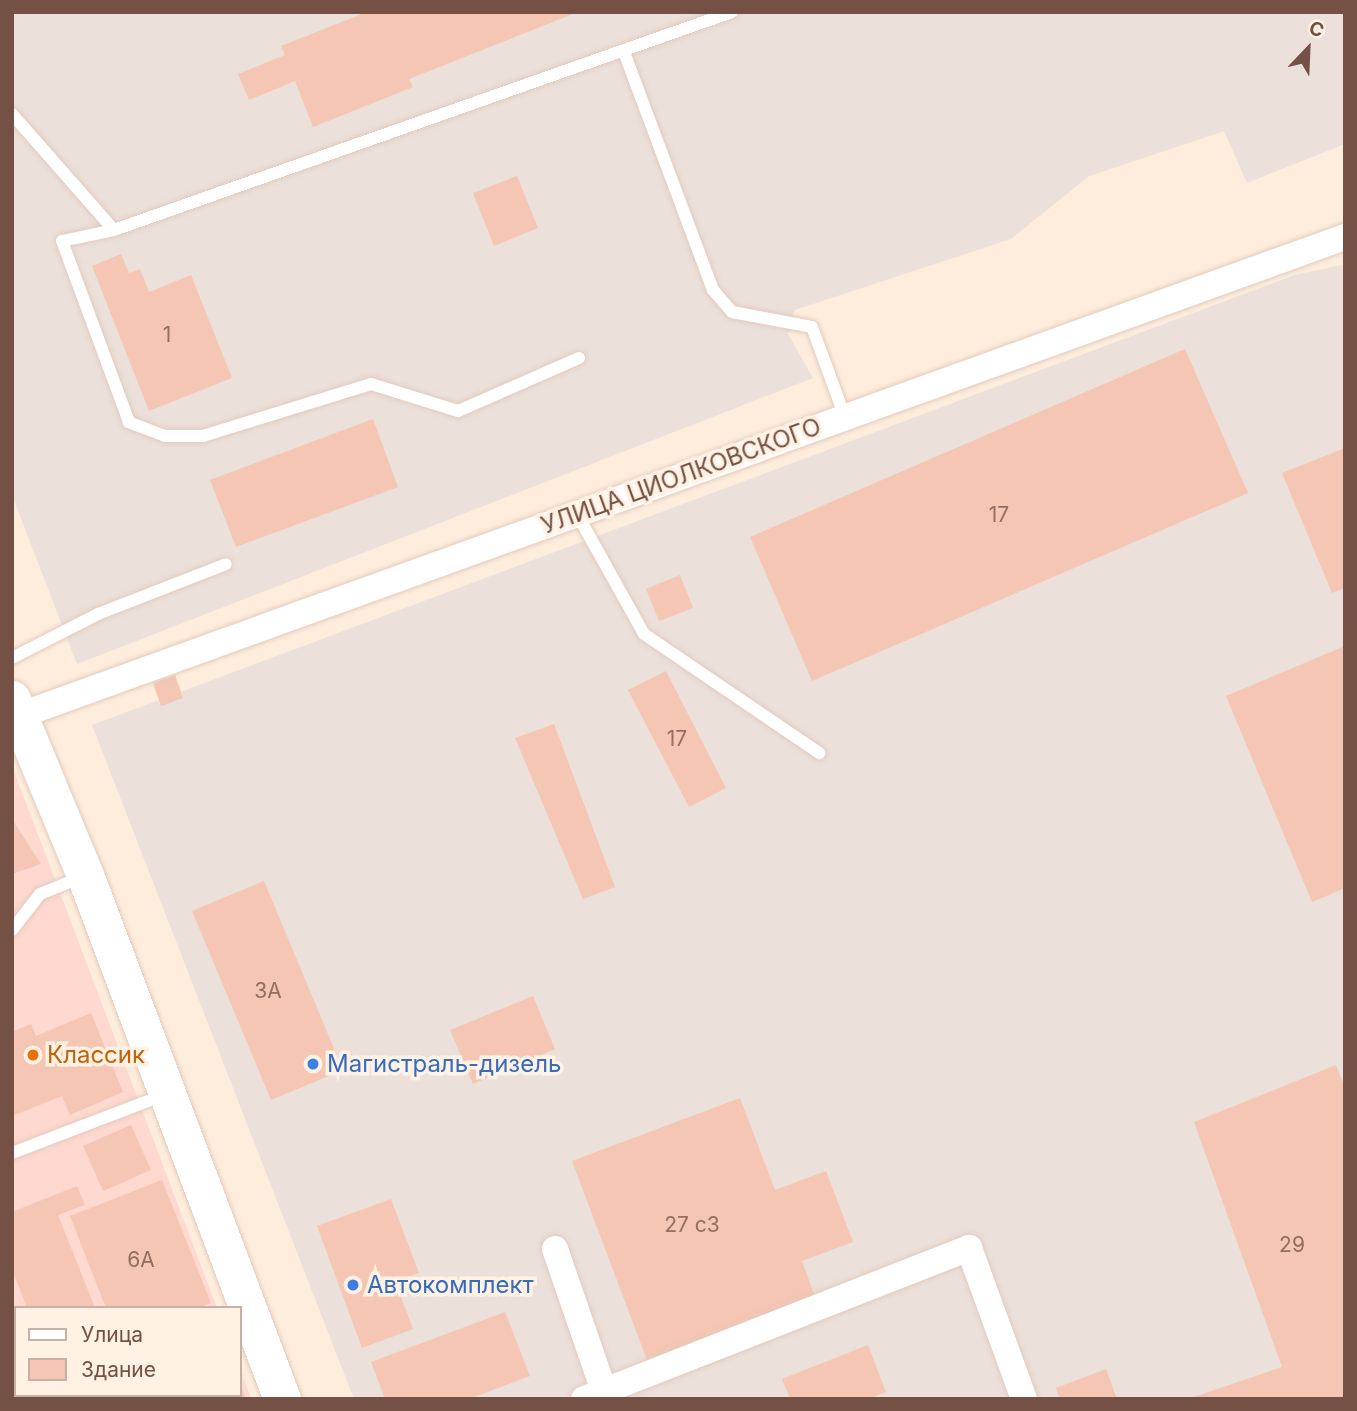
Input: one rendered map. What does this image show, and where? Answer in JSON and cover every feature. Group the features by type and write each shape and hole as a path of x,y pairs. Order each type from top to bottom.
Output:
{"street":[{"name":"УЛИЦА ЦИОЛКОВСКОГО","path":"15,708 577,514 1345,237"},
{"path":"15,708 85,875 282,1399"},
{"path":"555,1250 594,1395 969,1248 1024,1399"}],"lane":[{"path":"579,358 458,411 371,384 203,436 165,436 129,422 62,241 114,230 732,12"},
{"path":"624,52 713,290 732,312 812,327 845,417"},
{"path":"12,114 114,230"},
{"path":"577,514 644,634 819,753"},
{"path":"12,659 98,614 226,565"},
{"path":"12,930 40,894 85,875"},
{"path":"12,1153 167,1093"}],"shaded area":[{"path":"12,12 1345,12 1345,144 1247,183 1224,131 1089,176 1011,239 795,310 788,334 813,378 77,664 12,495"},
{"path":"1345,264 1345,1399 354,1399 92,725 1295,275"},
{"path":"12,766 216,1306 14,1306 14,1397 242,1397 242,1374 251,1399 12,1399"}],"building":[{"path":"367,12 578,12 409,79 413,87 313,127 295,81 249,100 238,74 285,55 281,46"},
{"path":"517,176 538,228 494,246 473,193"},
{"path":"121,254 129,273 140,269 149,292 191,275 232,378 149,411 92,266"},
{"path":"1185,349 1248,493 812,681 750,537"},
{"path":"373,419 398,487 236,547 210,480"},
{"path":"1345,448 1345,588 1332,593 1282,473"},
{"path":"680,575 693,608 659,621 646,589"},
{"path":"1345,646 1345,888 1312,902 1226,696"},
{"path":"666,671 726,788 689,807 628,690"},
{"path":"175,675 183,698 161,706 153,683"},
{"path":"554,724 615,887 583,899 515,738"},
{"path":"12,819 41,864 12,874"},
{"path":"264,881 343,1070 271,1100 192,911"},
{"path":"533,996 555,1049 473,1084 450,1030"},
{"path":"91,1013 123,1092 70,1115 62,1096 12,1116 12,1032 31,1024 36,1036"},
{"path":"1336,1065 1345,1088 1345,1399 1188,1399 1282,1367 1194,1122"},
{"path":"740,1098 775,1190 826,1171 853,1242 802,1261 815,1297 647,1360 572,1161"},
{"path":"131,1125 151,1170 103,1191 83,1146"},
{"path":"162,1180 211,1303 203,1306 105,1306 70,1216"},
{"path":"77,1186 85,1205 58,1215 94,1306 26,1306 12,1269 12,1212"},
{"path":"391,1199 419,1273 395,1281 413,1329 362,1348 317,1226"},
{"path":"505,1312 530,1376 469,1399 385,1399 371,1362"},
{"path":"868,1345 886,1392 869,1399 790,1399 782,1379"},
{"path":"1106,1369 1117,1399 1060,1399 1056,1388"},
{"path":"242,1390 246,1399 191,1397 242,1397"},
{"path":"63,1397 131,1399 64,1399"}],"place":[{"name":"Классик","path":"33,1055"},
{"name":"Магистраль-дизель","path":"313,1064"},
{"name":"Автокомплект","path":"353,1285"}]}
